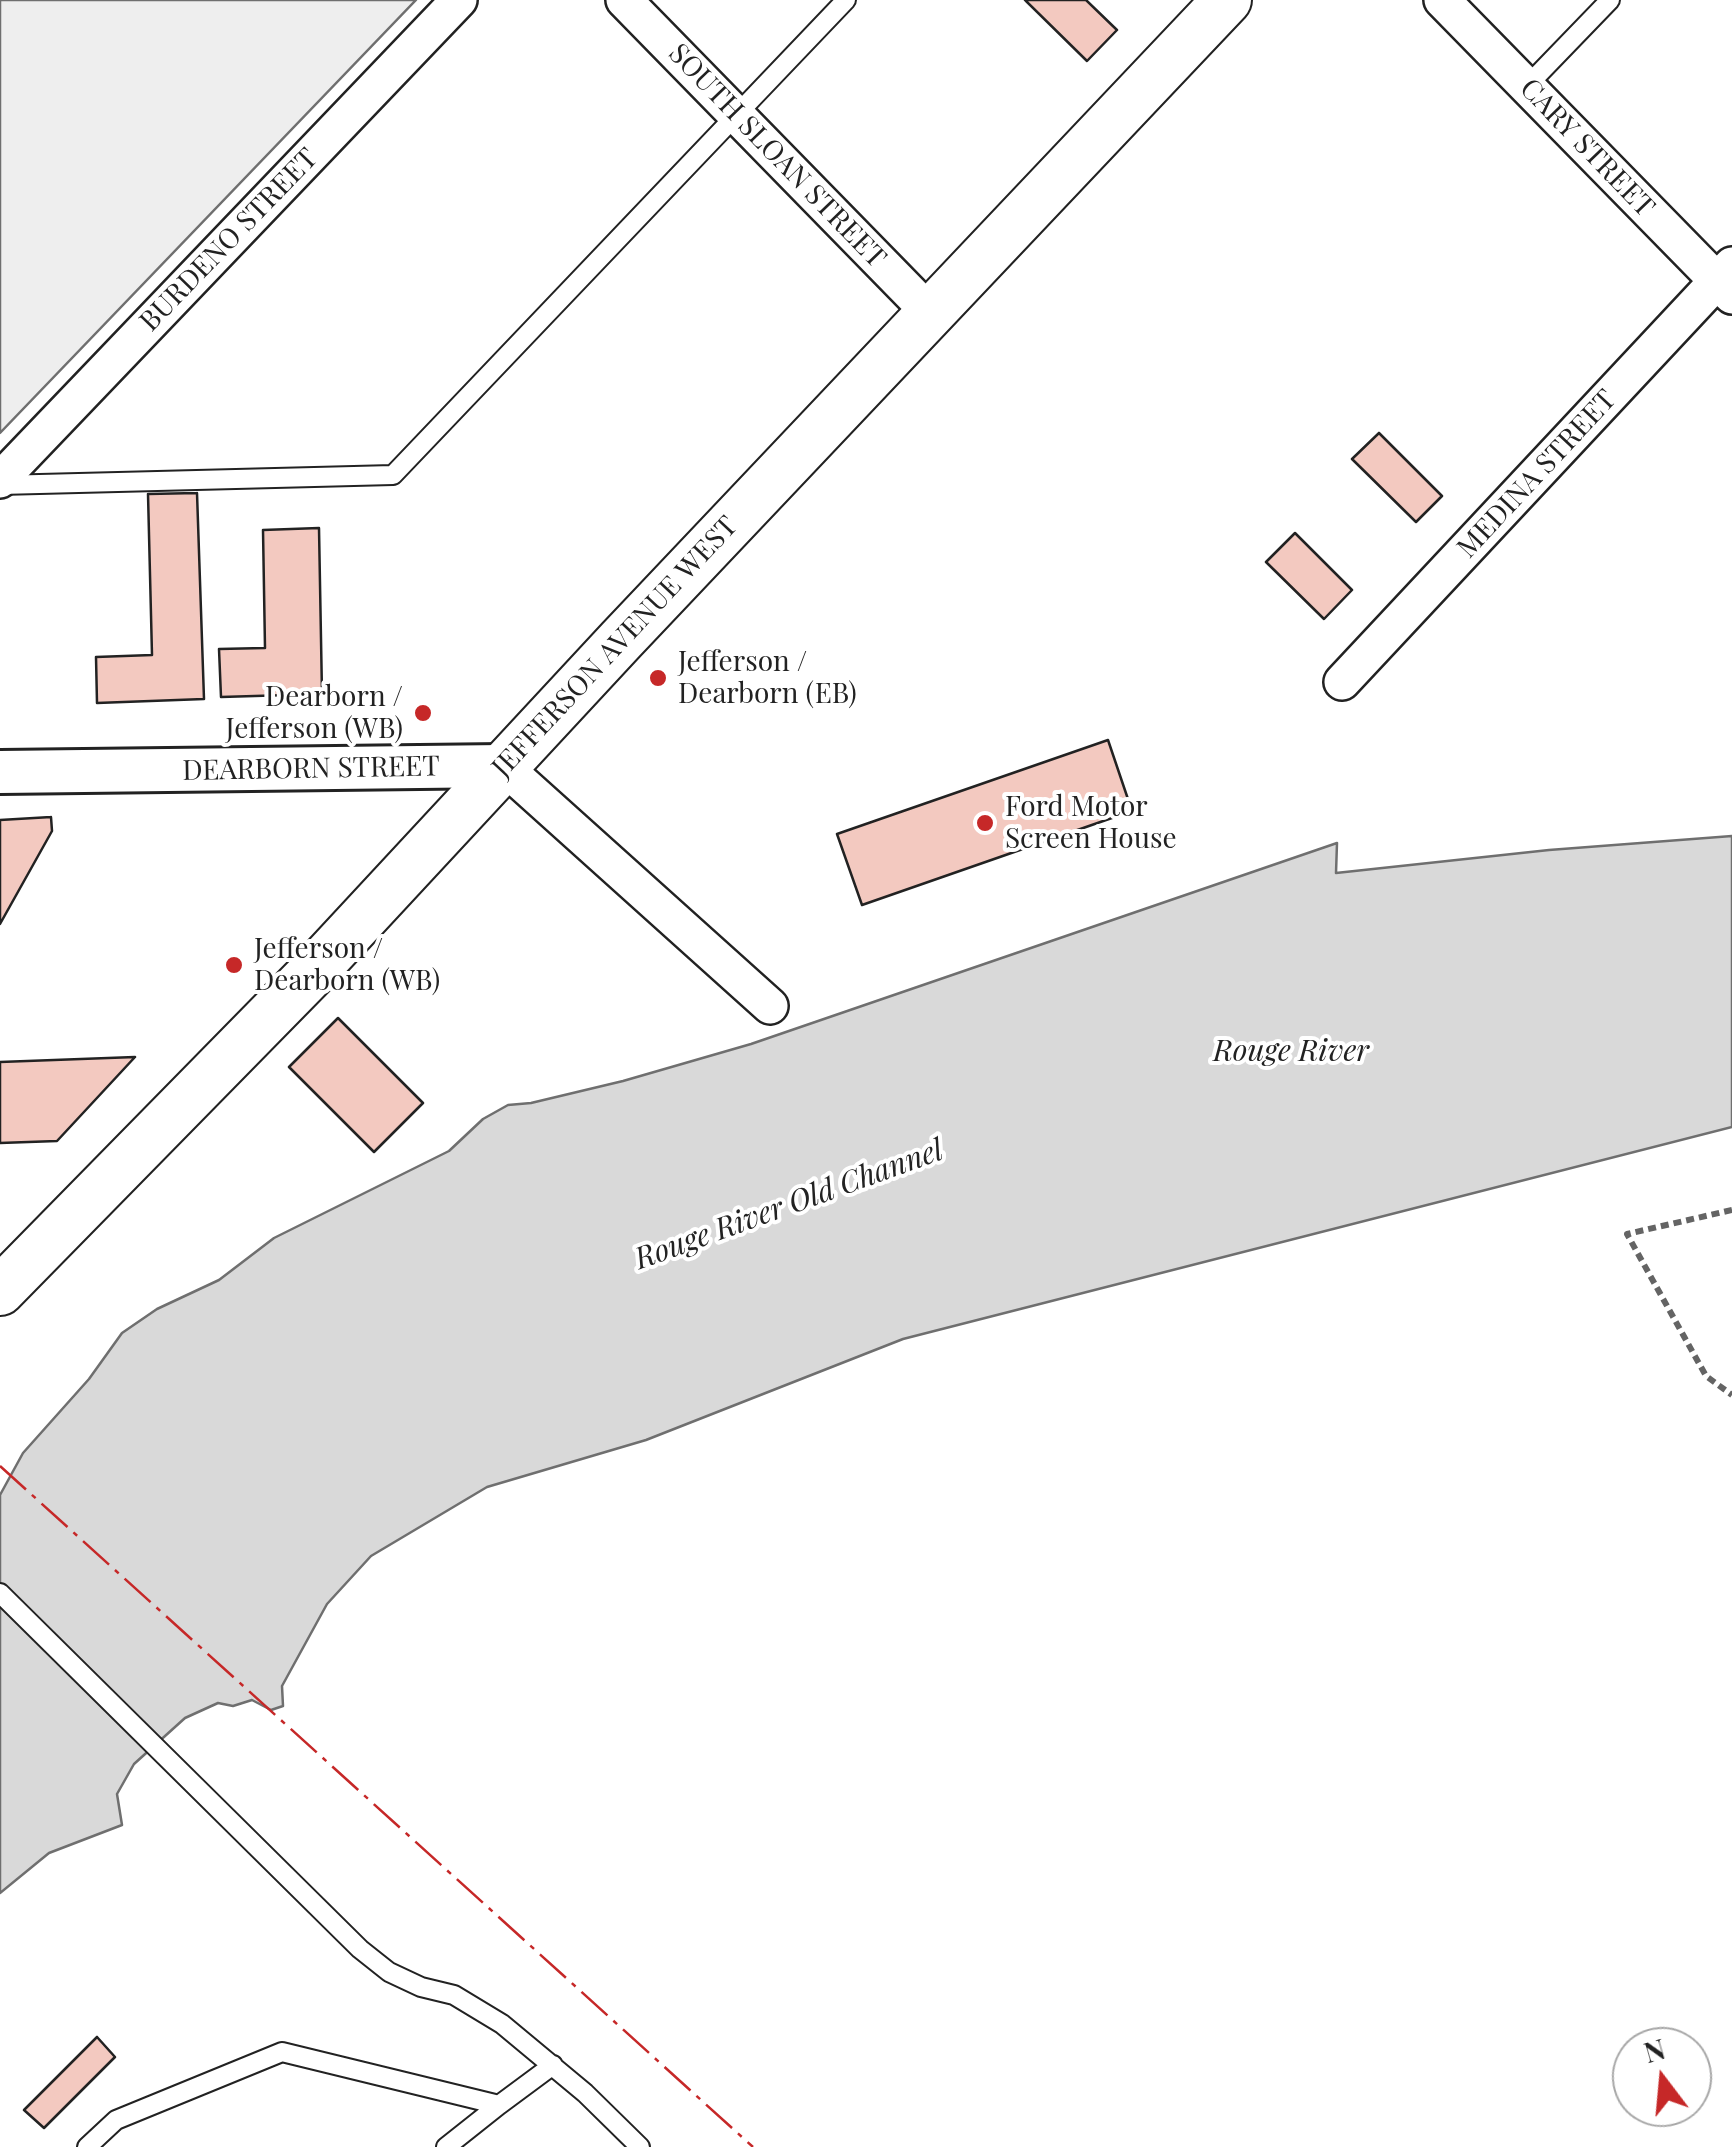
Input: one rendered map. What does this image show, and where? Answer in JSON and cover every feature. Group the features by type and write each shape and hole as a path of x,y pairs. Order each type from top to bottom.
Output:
{"main road":[{"name":"JEFFERSON AVENUE WEST","path":"0,1290 311,974 502,766 1227,0"}],"street":[{"name":"BURDENO STREET","path":"0,482 459,0"},
{"name":"SOUTH SLOAN STREET","path":"624,0 930,313"},
{"name":"CARY STREET","path":"1442,0 1727,281"},
{"name":"MEDINA STREET","path":"1342,682 1727,281"},
{"name":"DEARBORN STREET","path":"0,772 502,766"},
{"path":"502,766 770,1006"}],"lane":[{"path":"0,482 393,475 846,0"},
{"path":"1527,86 1610,0"},
{"path":"0,1593 308,1898 389,1972 454,1996 502,2024 554,2065 640,2147"},
{"path":"87,2147 116,2120 282,2052 499,2105"},
{"path":"446,2147 554,2065"}],"path":[{"path":"1732,1210 1627,1234 1706,1376 1732,1395"}],"shaded area":[{"path":"0,0 416,0 0,433"}],"water":[{"name":"Rouge River","path":"1732,836 1732,1127 903,1339 646,1440 487,1487 371,1556 327,1604 282,1686 283,1706 271,1710 252,1700 233,1706 218,1703 185,1718 134,1764 117,1794 122,1825 49,1853 0,1893 0,1495 23,1453 89,1379 122,1333 157,1309 219,1280 274,1238 449,1151 483,1119 508,1105 623,1081 751,1044 1337,843 1336,873 1549,850"}],"building":[{"path":"1025,0 1086,0 1117,30 1087,61"},
{"path":"1379,433 1442,496 1416,522 1352,459"},
{"path":"197,493 204,699 97,703 96,657 152,655 148,494"},
{"path":"319,528 322,694 221,697 219,649 265,648 263,530"},
{"path":"1295,533 1352,590 1324,619 1266,562"},
{"name":"Ford Motor Screen House","path":"1108,740 1132,811 862,905 837,834"},
{"path":"51,817 52,831 0,924 0,820"},
{"path":"338,1018 423,1103 374,1152 289,1067"},
{"path":"135,1057 57,1141 0,1143 0,1062"},
{"path":"97,2037 115,2057 44,2128 24,2110"}],"power":[{"path":"0,1466 753,2147"}],"place":[{"name":"Jefferson / Dearborn (EB)","path":"658,678"},
{"name":"Dearborn / Jefferson (WB)","path":"423,713"},
{"name":"Ford Motor Screen House","path":"985,823"},
{"name":"Jefferson / Dearborn (WB)","path":"234,965"}],"water label":[{"name":"Rouge River Old Channel","path":"789,1205"}]}
